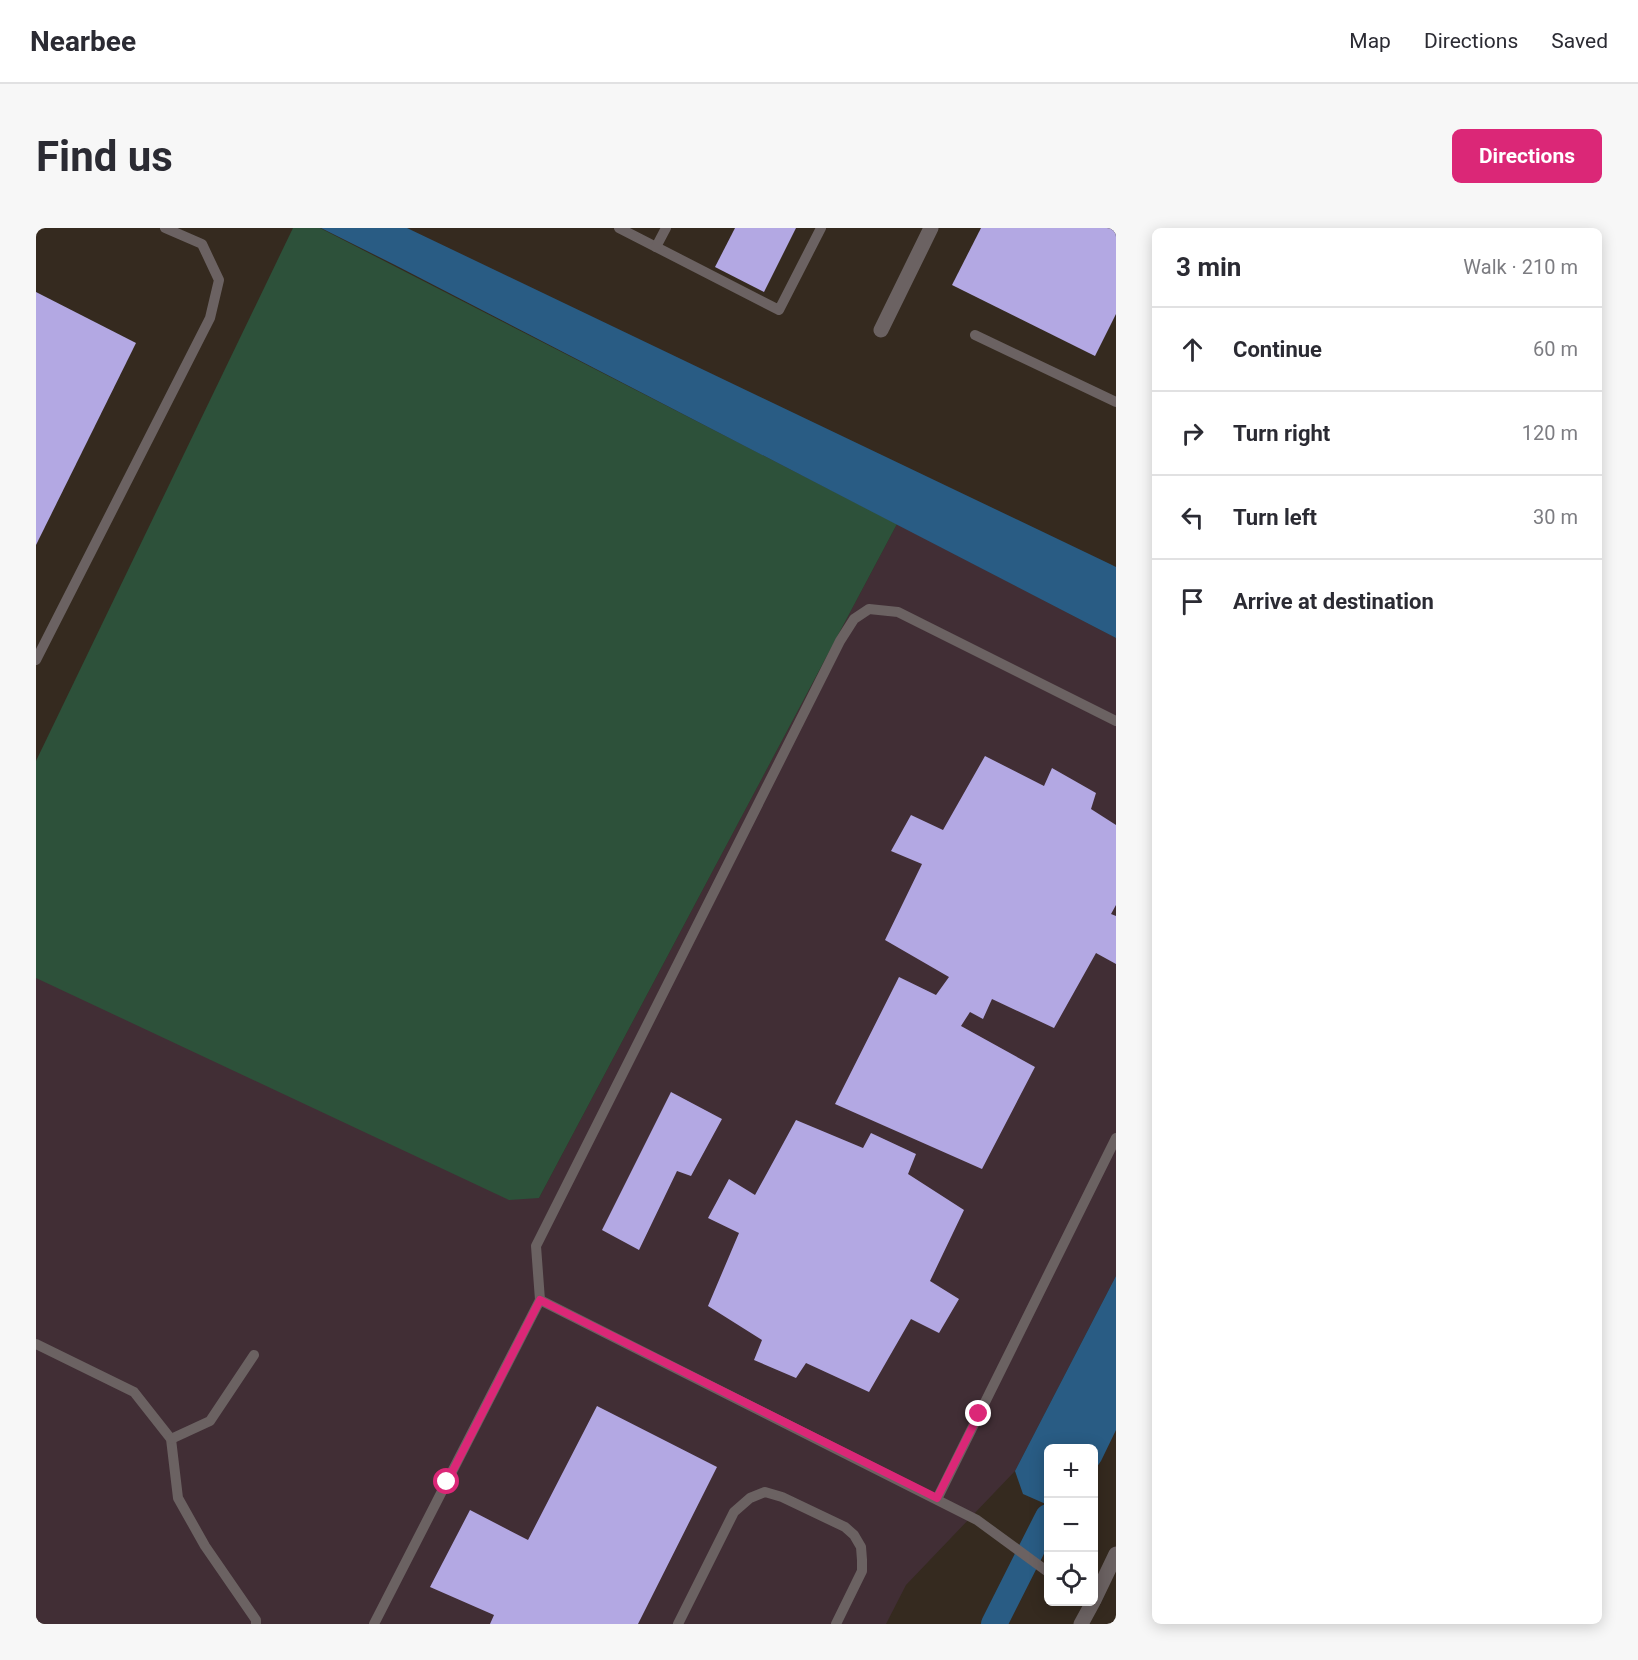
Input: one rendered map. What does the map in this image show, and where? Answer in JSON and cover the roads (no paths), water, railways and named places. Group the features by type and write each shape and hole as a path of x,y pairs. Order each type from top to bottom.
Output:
{"street":[{"path":"881,330 931,228"},
{"path":"1098,1590 1116,1554"},
{"path":"1082,1624 1090,1606"}],"lane":[{"path":"36,660 210,318 219,280 202,244 165,228"},
{"path":"619,228 779,310 821,228"},
{"path":"656,247 666,228"},
{"path":"975,335 1116,402"},
{"path":"374,1624 540,1300 536,1246 834,652 854,618 869,609 898,612 1116,722"},
{"path":"937,1498 1116,1138"},
{"path":"540,1300 937,1498 977,1520 1044,1569"},
{"path":"36,1344 134,1392 171,1439 178,1498 205,1546 256,1620 256,1624"},
{"path":"171,1439 210,1421 254,1355"},
{"path":"678,1624 734,1512 750,1498 765,1492 782,1497 845,1527 854,1535 861,1547 862,1571 836,1624"}],"water":[{"path":"321,228 407,228 1116,567 1116,638 395,265"},
{"path":"1116,1276 1116,1430 1101,1461 1098,1465 1098,1444 1044,1444 1044,1503 1023,1494 1015,1471"}],"waterway":[{"path":"994,1624 1044,1525"}]}
